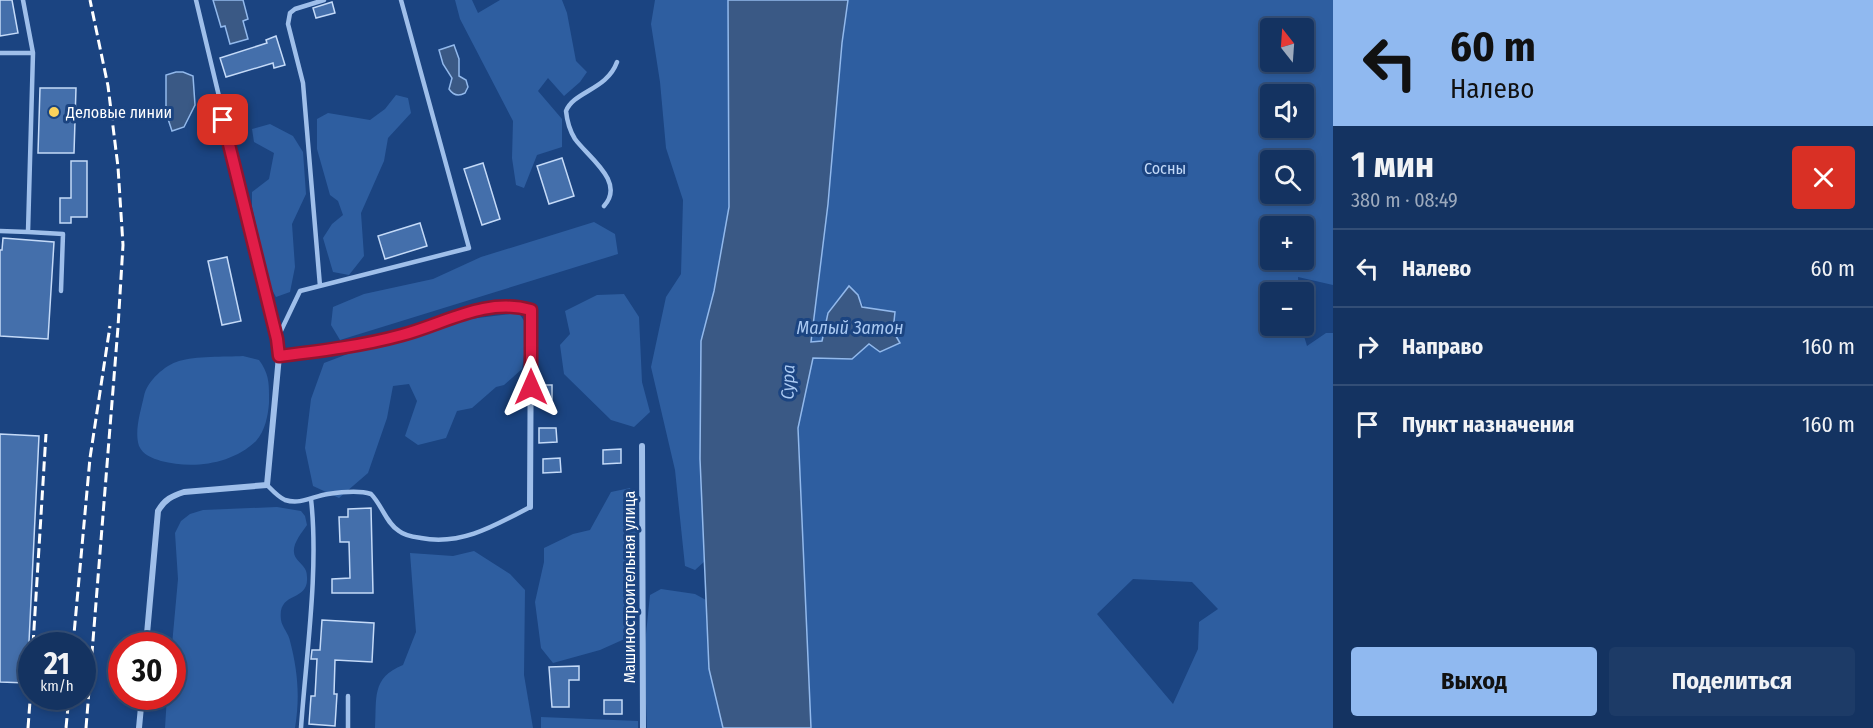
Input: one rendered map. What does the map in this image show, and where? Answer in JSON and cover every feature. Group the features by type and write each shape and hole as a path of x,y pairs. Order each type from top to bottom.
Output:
{"street":[{"path":"279,356 333,349 402,335 472,310 518,307 531,310 530,507"},
{"path":"147,632 158,511 164,501 184,492 267,485 279,356 277,339"},
{"name":"Машиностроительная улица","path":"642,446 644,728"},
{"path":"139,728 141,710"}],"lane":[{"path":"23,0 33,53 28,232"},
{"path":"196,0 277,339"},
{"path":"320,286 303,83 288,24 290,14 295,9 324,0"},
{"path":"277,339 300,291 468,249 401,0"},
{"path":"0,53 33,53"},
{"path":"604,206 612,194 610,185 602,169 572,133 566,111 573,101 603,82 614,72 617,62"},
{"path":"0,231 63,234 61,291"},
{"path":"267,485 284,500 296,502 326,494 365,492 371,494 398,531 409,536 436,541 462,538 502,522 530,507"},
{"path":"301,728 312,582 311,499"},
{"path":"348,696 348,728"}],"green space":[{"path":"455,0 472,0 478,13 500,0 562,0 567,13 576,61 587,72 580,82 564,96 548,78 538,91 562,119 562,147 537,155 524,188 516,185 512,158 513,121 460,19"},
{"path":"655,0 728,0 729,207 714,291 701,341 705,561 695,570 685,566 675,470 651,367 666,297 681,274 683,200 666,148 660,82 651,24"},
{"name":"Сосны","path":"848,0 1333,0 1333,285 1298,277 1298,282 1260,282 1260,336 1304,336 1307,346 1326,333 1333,333 1333,728 811,728 798,428 813,357 852,359 869,344 900,342 866,309 858,295 828,313 822,341 811,342 828,204","holes":["1133,579 1192,582 1218,609 1199,622 1198,649 1173,704 1097,614"]},
{"path":"396,95 408,98 411,113 388,138 384,161 361,213 364,256 349,275 333,272 323,238 332,224 343,215 338,201 330,195 317,149 317,119 328,113 370,120 385,109"},
{"path":"270,124 293,136 303,152 306,194 292,224 295,267 290,292 276,297 270,286 252,207 252,192 269,179 274,153 254,142 252,129"},
{"path":"594,222 615,234 618,254 340,340 331,325 333,307 364,294 433,279 481,257"},
{"path":"624,294 639,317 642,382 650,412 634,427 611,420 564,374 560,345 570,334 565,311 597,295"},
{"path":"519,313 528,327 522,369 472,408 457,411 446,438 418,445 405,436 417,401 409,384 393,386 387,418 368,473 339,498 313,486 305,448 311,399 324,363 353,352 401,340 445,322"},
{"path":"243,356 259,360 268,380 267,418 262,433 256,441 246,449 223,460 198,465 161,461 143,452 139,446 137,434 138,421 146,390 157,374 174,363 186,359"},
{"path":"630,488 637,513 637,594 629,637 600,650 553,663 541,648 535,602 544,562 544,548 573,534 590,530 611,492"},
{"path":"277,507 301,511 305,516 307,525 297,541 294,554 306,571 306,585 299,594 284,604 281,611 281,620 293,652 296,674 298,695 295,728 165,728 166,710 186,710 186,632 173,632 178,579 175,533 181,521 190,514 203,510"},
{"path":"474,551 510,574 525,590 524,675 533,728 375,728 378,690 385,676 403,665 416,632 410,553 453,556"},
{"path":"661,589 695,594 706,600 709,669 723,728 647,728 644,653 650,595"},
{"path":"541,717 638,721 638,728 541,728"}],"water":[{"path":"213,0 243,0 248,19 243,21 248,39 230,44 225,26 221,27"},
{"path":"728,0 848,0 828,204 811,342 822,341 828,313 849,286 858,295 862,307 895,312 893,331 900,343 880,352 869,344 852,359 813,358 798,428 811,728 723,728 709,669 700,459 701,341 714,291 729,207"},
{"path":"454,45 459,59 459,76 466,80 468,87 465,93 460,95 454,94 449,89 452,78 443,64 439,50"},
{"path":"176,72 193,76 195,105 184,127 172,131 166,113 166,75"}],"building":[{"path":"0,0 12,0 18,33 0,36"},
{"path":"332,2 335,13 316,18 313,8"},
{"path":"276,36 285,65 274,68 273,63 226,77 220,58 267,43 266,40"},
{"path":"40,88 76,88 74,153 38,153"},
{"path":"562,158 574,196 549,204 537,166"},
{"path":"71,161 87,161 87,217 71,217 71,223 60,223 60,198 71,198"},
{"path":"483,163 500,219 482,225 464,169"},
{"path":"420,223 427,246 385,259 378,236"},
{"path":"3,238 54,242 48,339 0,336 0,250 2,250"},
{"path":"227,257 241,321 222,325 208,261"},
{"path":"536,385 552,385 552,399 536,399"},
{"path":"539,428 556,428 557,442 539,443"},
{"path":"0,434 39,436 29,632 18,632 18,683 0,682"},
{"path":"621,449 621,463 603,464 603,450"},
{"path":"560,458 561,472 543,473 543,459"},
{"path":"371,508 373,593 332,593 332,579 350,578 349,542 340,542 339,517 348,517 348,509"},
{"path":"322,620 374,623 372,662 335,660 334,694 337,694 335,726 309,724 311,696 315,696 317,659 311,659 312,650 320,650"},
{"path":"579,666 579,680 569,680 569,707 552,707 549,667"},
{"path":"604,700 622,700 622,714 604,714"}],"railway":[{"path":"86,728 123,245 118,167 108,86 90,0"},
{"path":"74,632 90,458 110,326"},
{"path":"34,632 46,434"},
{"path":"28,728 29,710"},
{"path":"66,728 68,710"}],"place":[{"name":"Деловые линии","path":"54,112"}],"route":[{"path":"223,120 277,339 279,356 333,349 402,335 472,310 518,307 531,310 531,387"}],"water label":[{"name":"Малый Затон","path":"850,328"},
{"name":"Сура","path":"788,382"}]}
